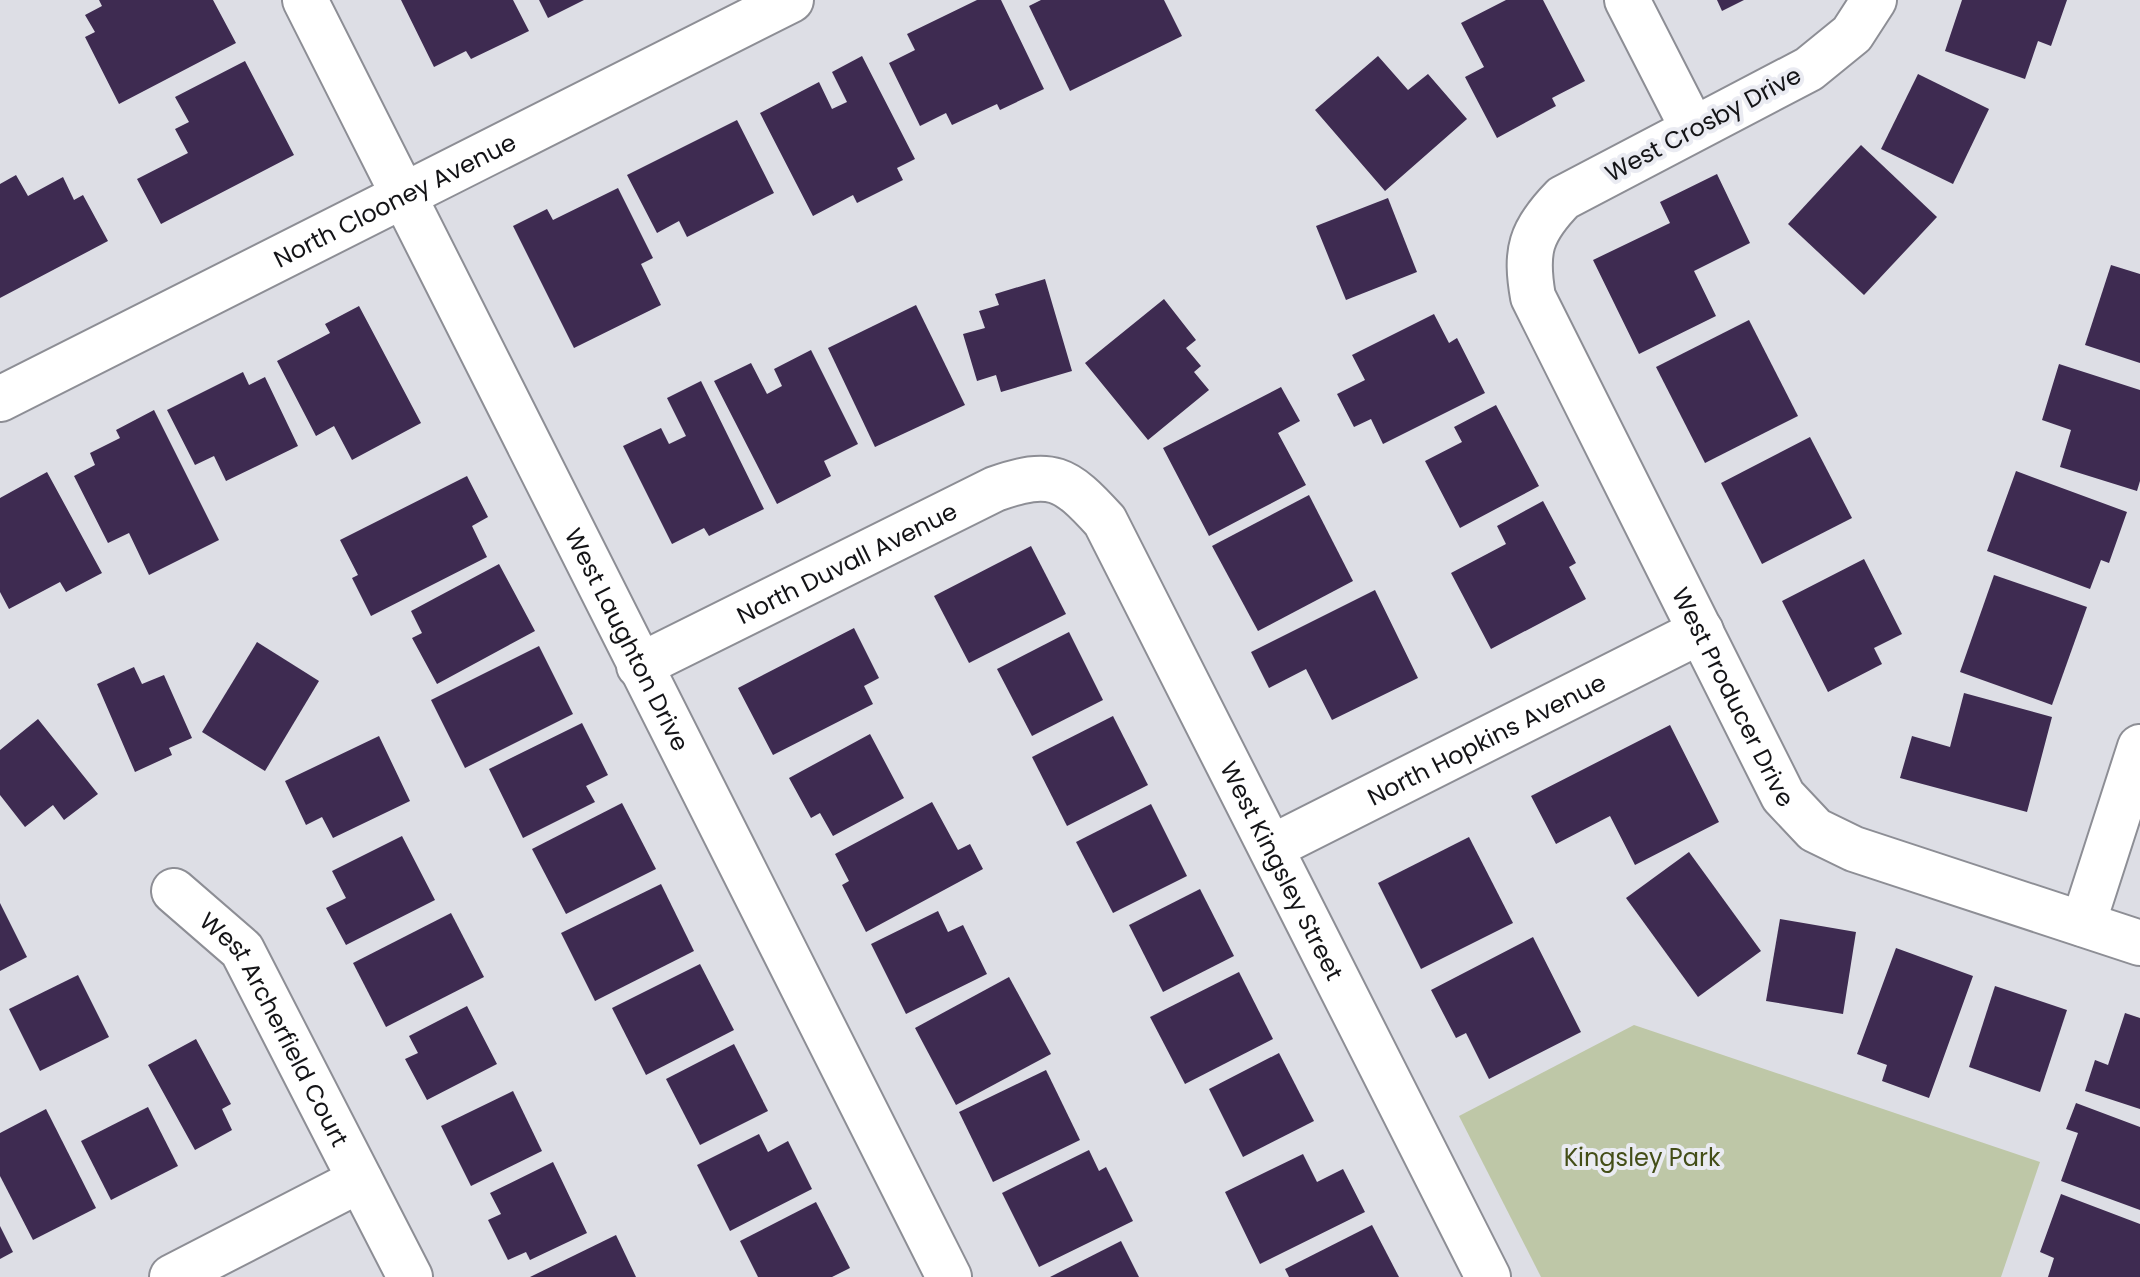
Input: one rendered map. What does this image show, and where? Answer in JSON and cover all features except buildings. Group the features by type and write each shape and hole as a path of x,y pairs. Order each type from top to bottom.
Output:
{"street":[{"name":"West Laughton Drive","path":"305,0 949,1277"},
{"name":"North Clooney Avenue","path":"0,399 791,0"},
{"path":"1627,0 1693,129"},
{"name":"West Crosby Drive","path":"1530,244 1542,219 1563,198 1809,69 1852,34 1874,0"},
{"name":"West Producer Drive","path":"1530,244 1528,270 1533,297 1783,796 1815,830 1854,849 2140,943"},
{"name":"North Duvall Avenue","path":"639,666 995,489 1027,477 1058,480"},
{"name":"West Kingsley Street","path":"1058,480 1083,497 1105,521 1488,1277"},
{"name":"North Hopkins Avenue","path":"1272,847 1701,631"},
{"path":"2083,924 2140,747"},
{"name":"West Archerfield Court","path":"174,891 242,950 410,1277"},
{"path":"172,1277 360,1180"}],"green space":[{"name":"Kingsley Park","path":"1634,1025 2040,1162 2001,1277 1541,1277 1459,1116"}]}
